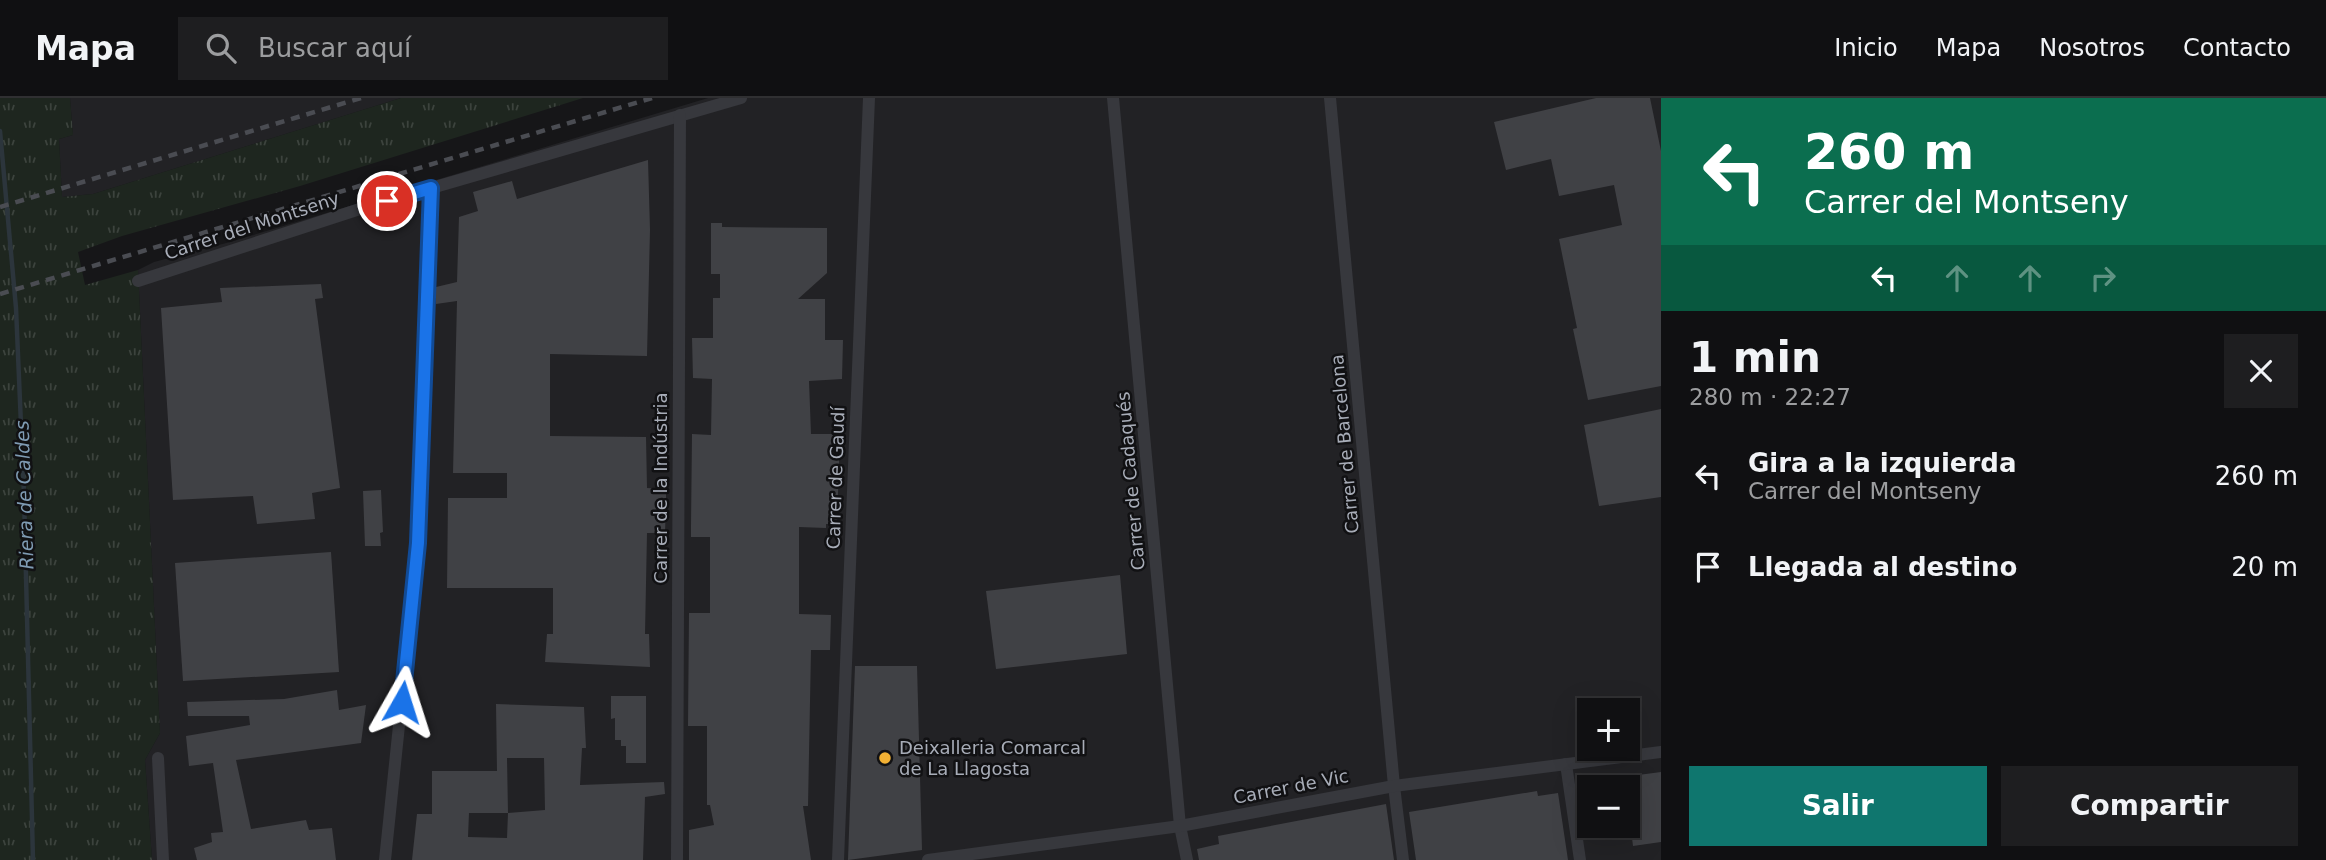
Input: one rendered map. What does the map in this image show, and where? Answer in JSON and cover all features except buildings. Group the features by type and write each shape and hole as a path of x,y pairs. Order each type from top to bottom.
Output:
{"street":[{"name":"Carrer del Montseny","path":"138,281 431,188 741,98"},
{"name":"Carrer de Gaudí","path":"838,860 869,98"},
{"name":"Carrer de Cadaqués","path":"1112,98 1180,826 1187,860"},
{"name":"Carrer de Barcelona","path":"1330,98 1403,860"},
{"name":"Carrer de la Indústria","path":"677,860 680,116"},
{"path":"385,860 418,543 431,188"},
{"name":"Carrer de Vic","path":"928,860 1180,826 1394,786 1661,752"},
{"path":"158,758 163,860"},
{"path":"1566,764 1580,860"}],"shaded area":[{"path":"70,98 401,98 93,194 62,197 59,139 73,135"},
{"path":"708,98 1661,98 1661,860 152,860 145,760 160,733 138,270 154,262 230,242"}],"green space":[{"path":"0,98 70,98 73,135 59,139 62,197 93,194 401,98 583,98 300,186 122,236 78,252 85,285 138,270 160,733 145,760 152,860 0,860"}],"waterway":[{"name":"Riera de Caldes","path":"0,131 16,308 24,495 33,860"}],"railway":[{"path":"0,207 361,98"},
{"path":"0,294 652,98"}],"place":[{"name":"Deixalleria Comarcal de La Llagosta","path":"885,758"}],"route":[{"path":"387,201 431,188 418,543 402,702"}]}
